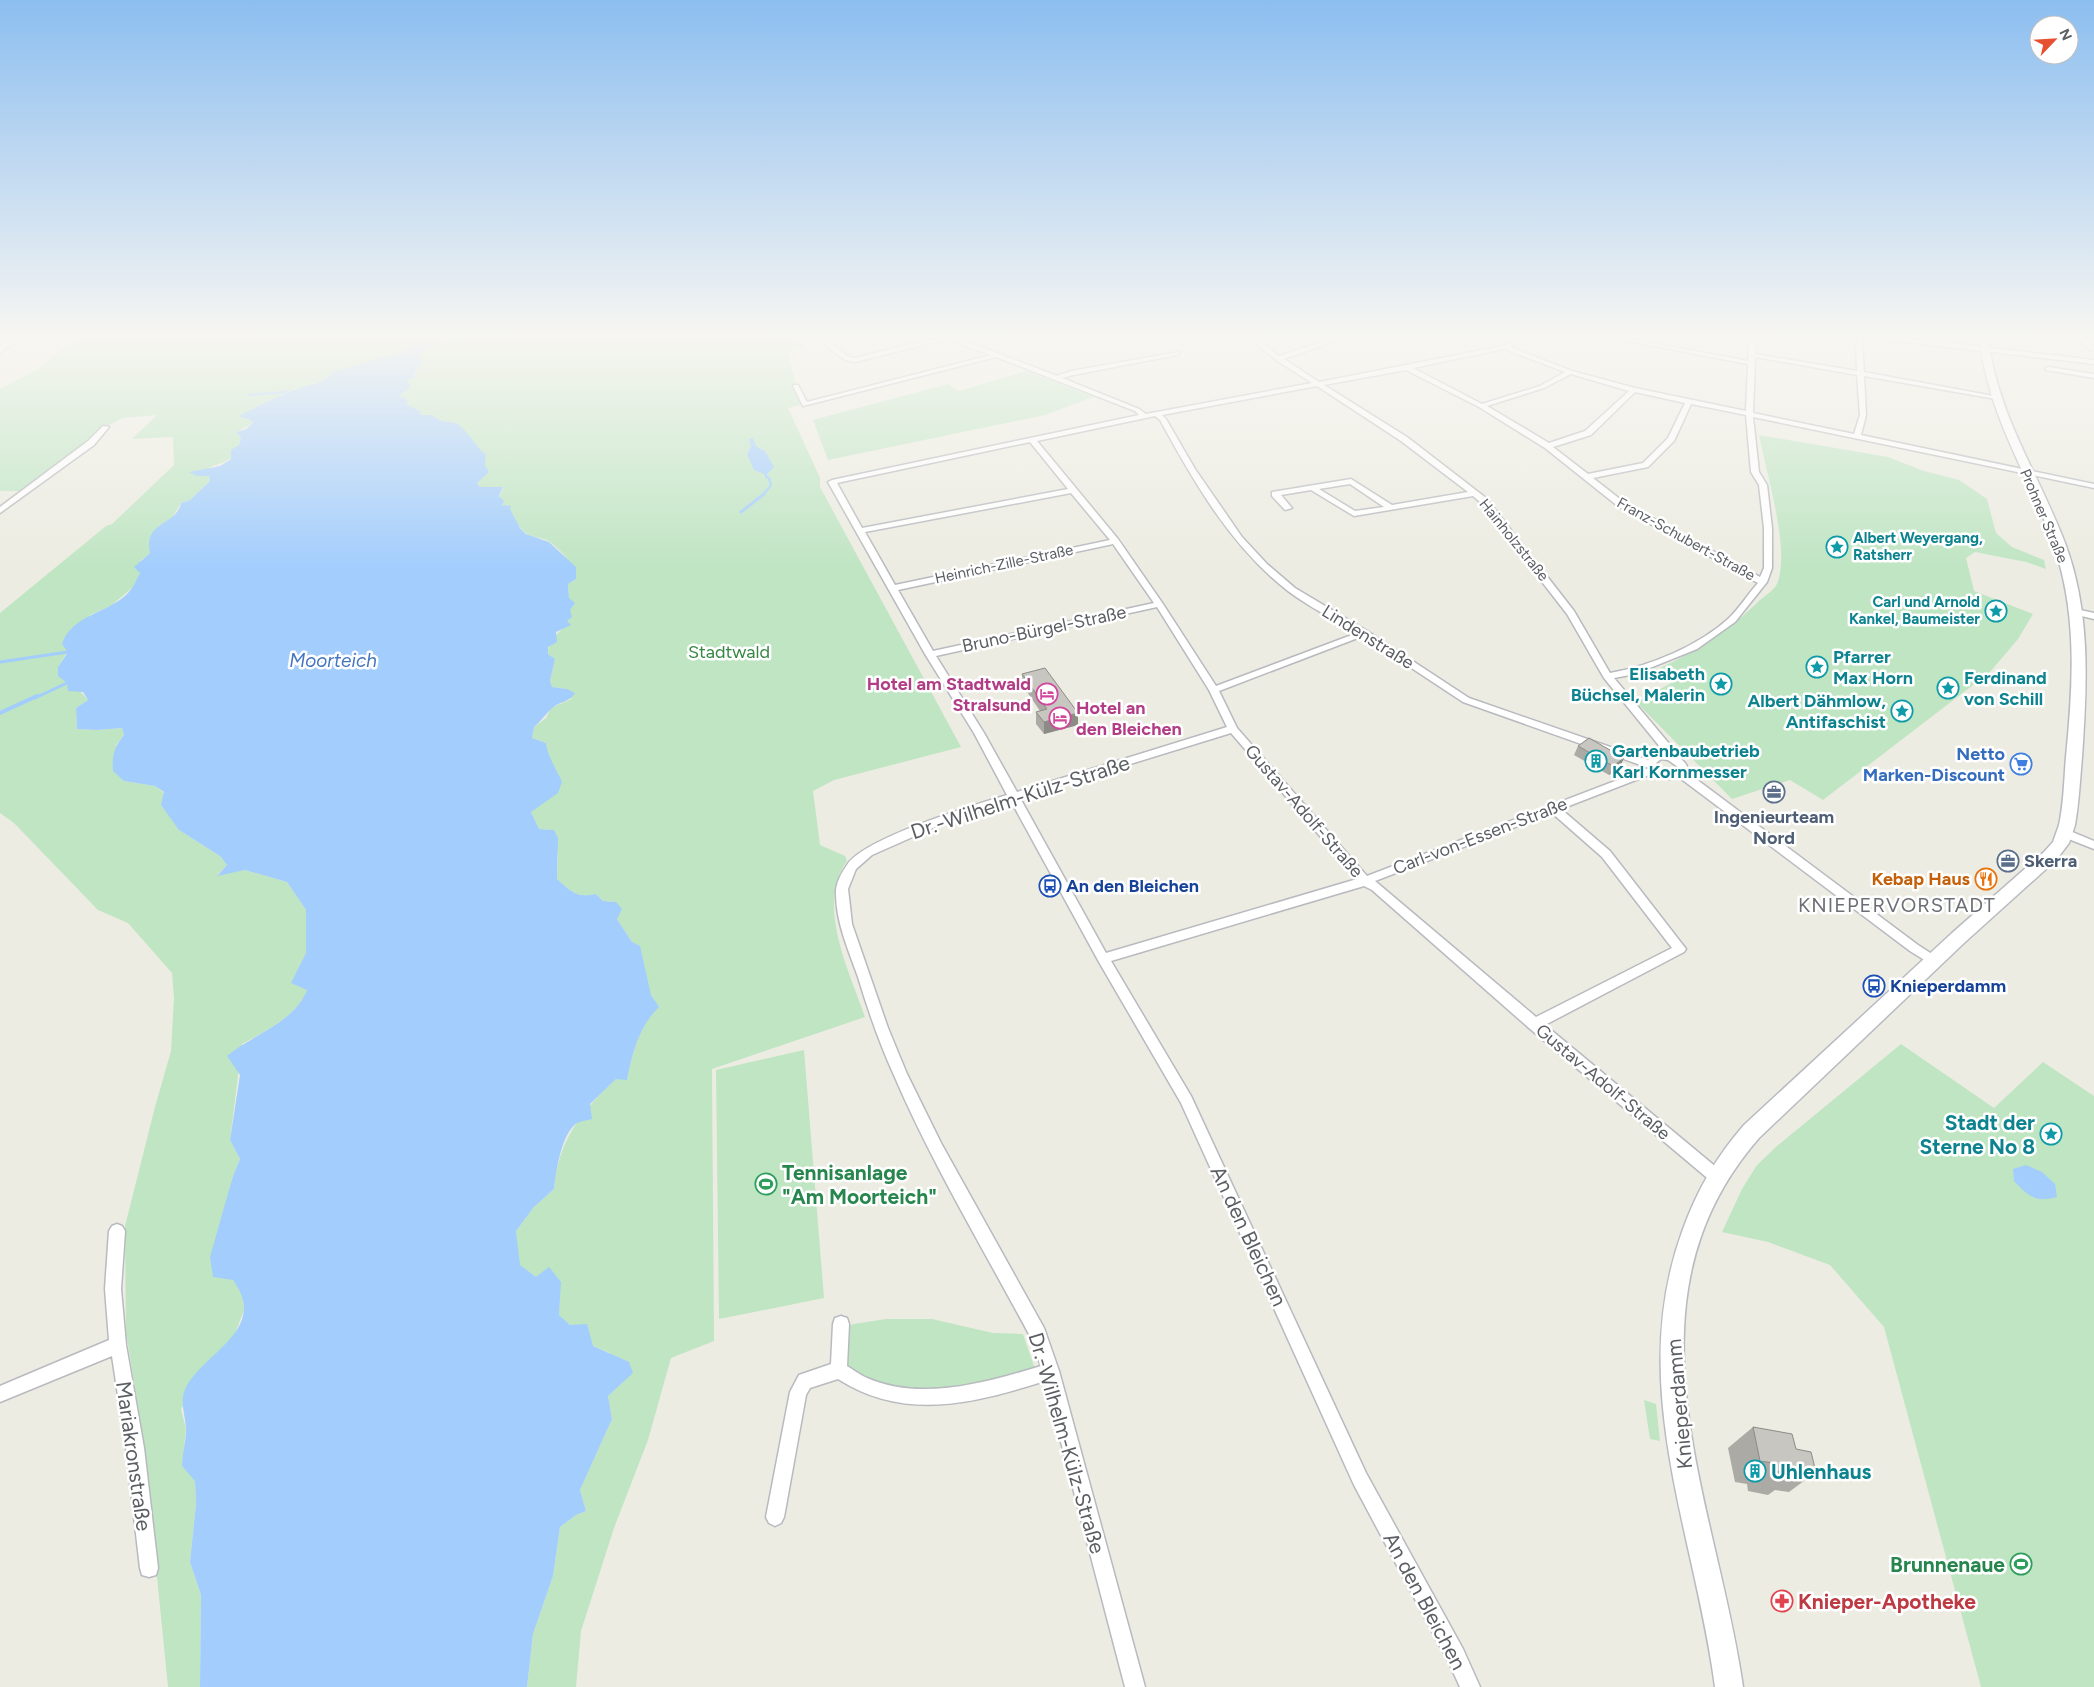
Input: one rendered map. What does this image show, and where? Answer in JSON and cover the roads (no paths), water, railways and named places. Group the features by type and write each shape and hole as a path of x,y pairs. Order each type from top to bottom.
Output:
{"main road":[{"name":"Prohner Straße","path":"2002,413 2015,450 2060,546 2076,612"},
{"name":"Knieperdamm","path":"1729,1687 1720,1626 1687,1492 1678,1439 1671,1357 1675,1298 1685,1252 1717,1177 1740,1146 1765,1120 2062,842 2074,779 2077,733 2078,636 2076,612"}],"street":[{"path":"1141,413 1145,416"},
{"path":"1032,440 1164,413"},
{"name":"Hainholzstraße","path":"1362,413 1404,439 1475,492 1489,507 1560,599 1607,676 1667,748 1673,758 1684,767 1681,774"},
{"name":"Franz-Schubert-Straße","path":"1492,413 1548,446 1622,505 1650,522 1763,582"},
{"path":"1548,446 1588,433 1610,413"},
{"path":"1586,476 1645,464 1671,439 1684,413"},
{"path":"1743,413 2094,486"},
{"path":"1857,436 1862,413"},
{"name":"Lindenstraße","path":"1157,414 1163,419 1191,469 1239,539 1264,566 1292,590 1364,633 1466,700 1653,767 1670,775 1681,774"},
{"path":"1607,676 1632,672 1694,647 1732,620 1763,582 1768,568 1768,528 1763,486 1755,472 1749,414"},
{"path":"0,511 91,443 105,427"},
{"name":"An den Bleichen","path":"1032,440 832,482 930,654 979,733 1103,959 1186,1100 1360,1479 1456,1656 1470,1687"},
{"name":"Gustav-Adolf-Straße","path":"1032,440 1114,541 1159,604 1214,690 1233,729 1365,881 1376,887 1534,1024 1717,1177"},
{"path":"1288,508 1275,494 1351,481 1392,508"},
{"path":"1313,488 1354,514 1475,492"},
{"path":"860,531 1073,490"},
{"name":"Heinrich-Zille-Straße","path":"893,588 1114,541"},
{"name":"Bruno-Bürgel-Straße","path":"930,654 1159,604"},
{"path":"2076,612 2094,616"},
{"path":"1214,690 1364,633"},
{"name":"Dr.-Wilhelm-Külz-Straße","path":"1135,1687 1050,1371 1038,1334 936,1147 900,1074 853,948 846,924 842,890 852,866 868,852 946,817 1233,729"},
{"name":"Carl-von-Essen-Straße","path":"1103,959 1365,881 1653,767 1652,760 1658,756 1673,758"},
{"path":"1681,774 1934,961"},
{"path":"1534,1024 1680,949 1606,854 1553,808"},
{"path":"2065,833 2094,845"},
{"name":"Mariakronstraße","path":"117,1231 113,1289 118,1345 135,1448 149,1568"},
{"path":"839,1370 841,1324"},
{"path":"0,1394 118,1345"},
{"path":"839,1370 854,1382 888,1393 934,1397 989,1390 1050,1371"},
{"path":"776,1517 798,1392 805,1381 839,1370"}],"water":[{"name":"Moorteich","path":"246,413 420,413 421,415 433,415 439,420 455,423 463,429 486,455 485,466 489,472 477,483 480,487 503,487 499,496 504,501 502,505 511,506 510,509 520,528 526,534 549,542 576,567 576,579 568,584 569,598 575,603 570,610 572,617 567,621 571,625 556,632 557,642 548,647 548,654 555,659 550,681 552,687 567,689 575,693 570,699 554,706 549,711 534,727 532,738 546,743 550,758 562,782 558,793 531,812 539,829 554,830 558,838 557,879 575,893 584,895 596,894 603,901 616,902 622,909 617,919 632,942 640,946 651,995 659,1007 646,1023 637,1041 627,1080 616,1079 590,1104 592,1119 577,1123 572,1128 560,1154 554,1189 534,1207 516,1231 520,1265 536,1277 549,1267 561,1282 559,1315 570,1325 587,1324 593,1346 629,1362 633,1373 608,1396 612,1419 580,1490 586,1511 576,1515 560,1527 553,1576 533,1634 527,1687 200,1687 201,1595 190,1562 196,1504 195,1481 182,1466 186,1431 183,1397 186,1387 195,1374 239,1326 244,1312 242,1297 233,1280 213,1277 210,1257 233,1176 240,1159 230,1140 240,1075 227,1056 293,1011 307,990 291,983 306,953 306,910 287,882 245,870 217,876 227,865 220,856 179,830 161,805 164,792 155,786 124,781 113,771 114,752 124,735 122,728 77,729 76,708 88,700 83,692 68,691 67,683 58,676 58,667 68,652 62,644 73,627 117,602 130,591 140,573 134,567 150,553 149,543 155,529 173,516 181,503 190,500 210,481 209,476 197,476 189,472 220,466 231,459 231,450 239,445 241,438 236,432 246,429 254,422 239,416"},
{"path":"753,438 756,446 765,451 774,467 767,474 769,478 766,479 764,474 754,470 747,454 751,446 749,439"},
{"path":"2026,1165 2042,1172 2055,1184 2057,1197 2038,1199 2028,1194 2014,1181 2013,1169"}],"waterway":[{"path":"763,494 771,485 769,478"},
{"path":"741,512 763,494"},
{"path":"0,662 68,652"},
{"path":"35,698 67,683"},
{"path":"0,713 37,696"}],"place":[{"name":"Albert Weyergang, Ratsherr","path":"1837,547"},
{"name":"Carl und Arnold Kankel, Baumeister","path":"1996,611"},
{"name":"Pfarrer Max Horn","path":"1817,667"},
{"name":"Elisabeth Büchsel, Malerin","path":"1721,684"},
{"name":"Ferdinand von Schill","path":"1948,688"},
{"name":"Hotel am Stadtwald Stralsund","path":"1047,694"},
{"name":"Albert Dähmlow, Antifaschist","path":"1902,711"},
{"name":"Hotel an den Bleichen","path":"1060,718"},
{"name":"Gartenbaubetrieb Karl Kornmesser","path":"1596,761"},
{"name":"Netto Marken-Discount","path":"2021,764"},
{"name":"Ingenieurteam Nord","path":"1774,792"},
{"name":"Skerra","path":"2008,861"},
{"name":"Kebap Haus","path":"1986,879"},
{"name":"An den Bleichen","path":"1050,886"},
{"name":"Knieperdamm","path":"1874,986"},
{"name":"Stadt der Sterne No 8","path":"2051,1134"},
{"name":"Tennisanlage \"Am Moorteich\"","path":"766,1184"},
{"name":"Uhlenhaus","path":"1755,1471"},
{"name":"Brunnenaue","path":"2021,1564"},
{"name":"Knieper-Apotheke","path":"1782,1601"}],"district":[{"name":"KNIEPERVORSTADT","path":"1897,905"}],"park label":[{"name":"Stadtwald","path":"729,652"}]}
